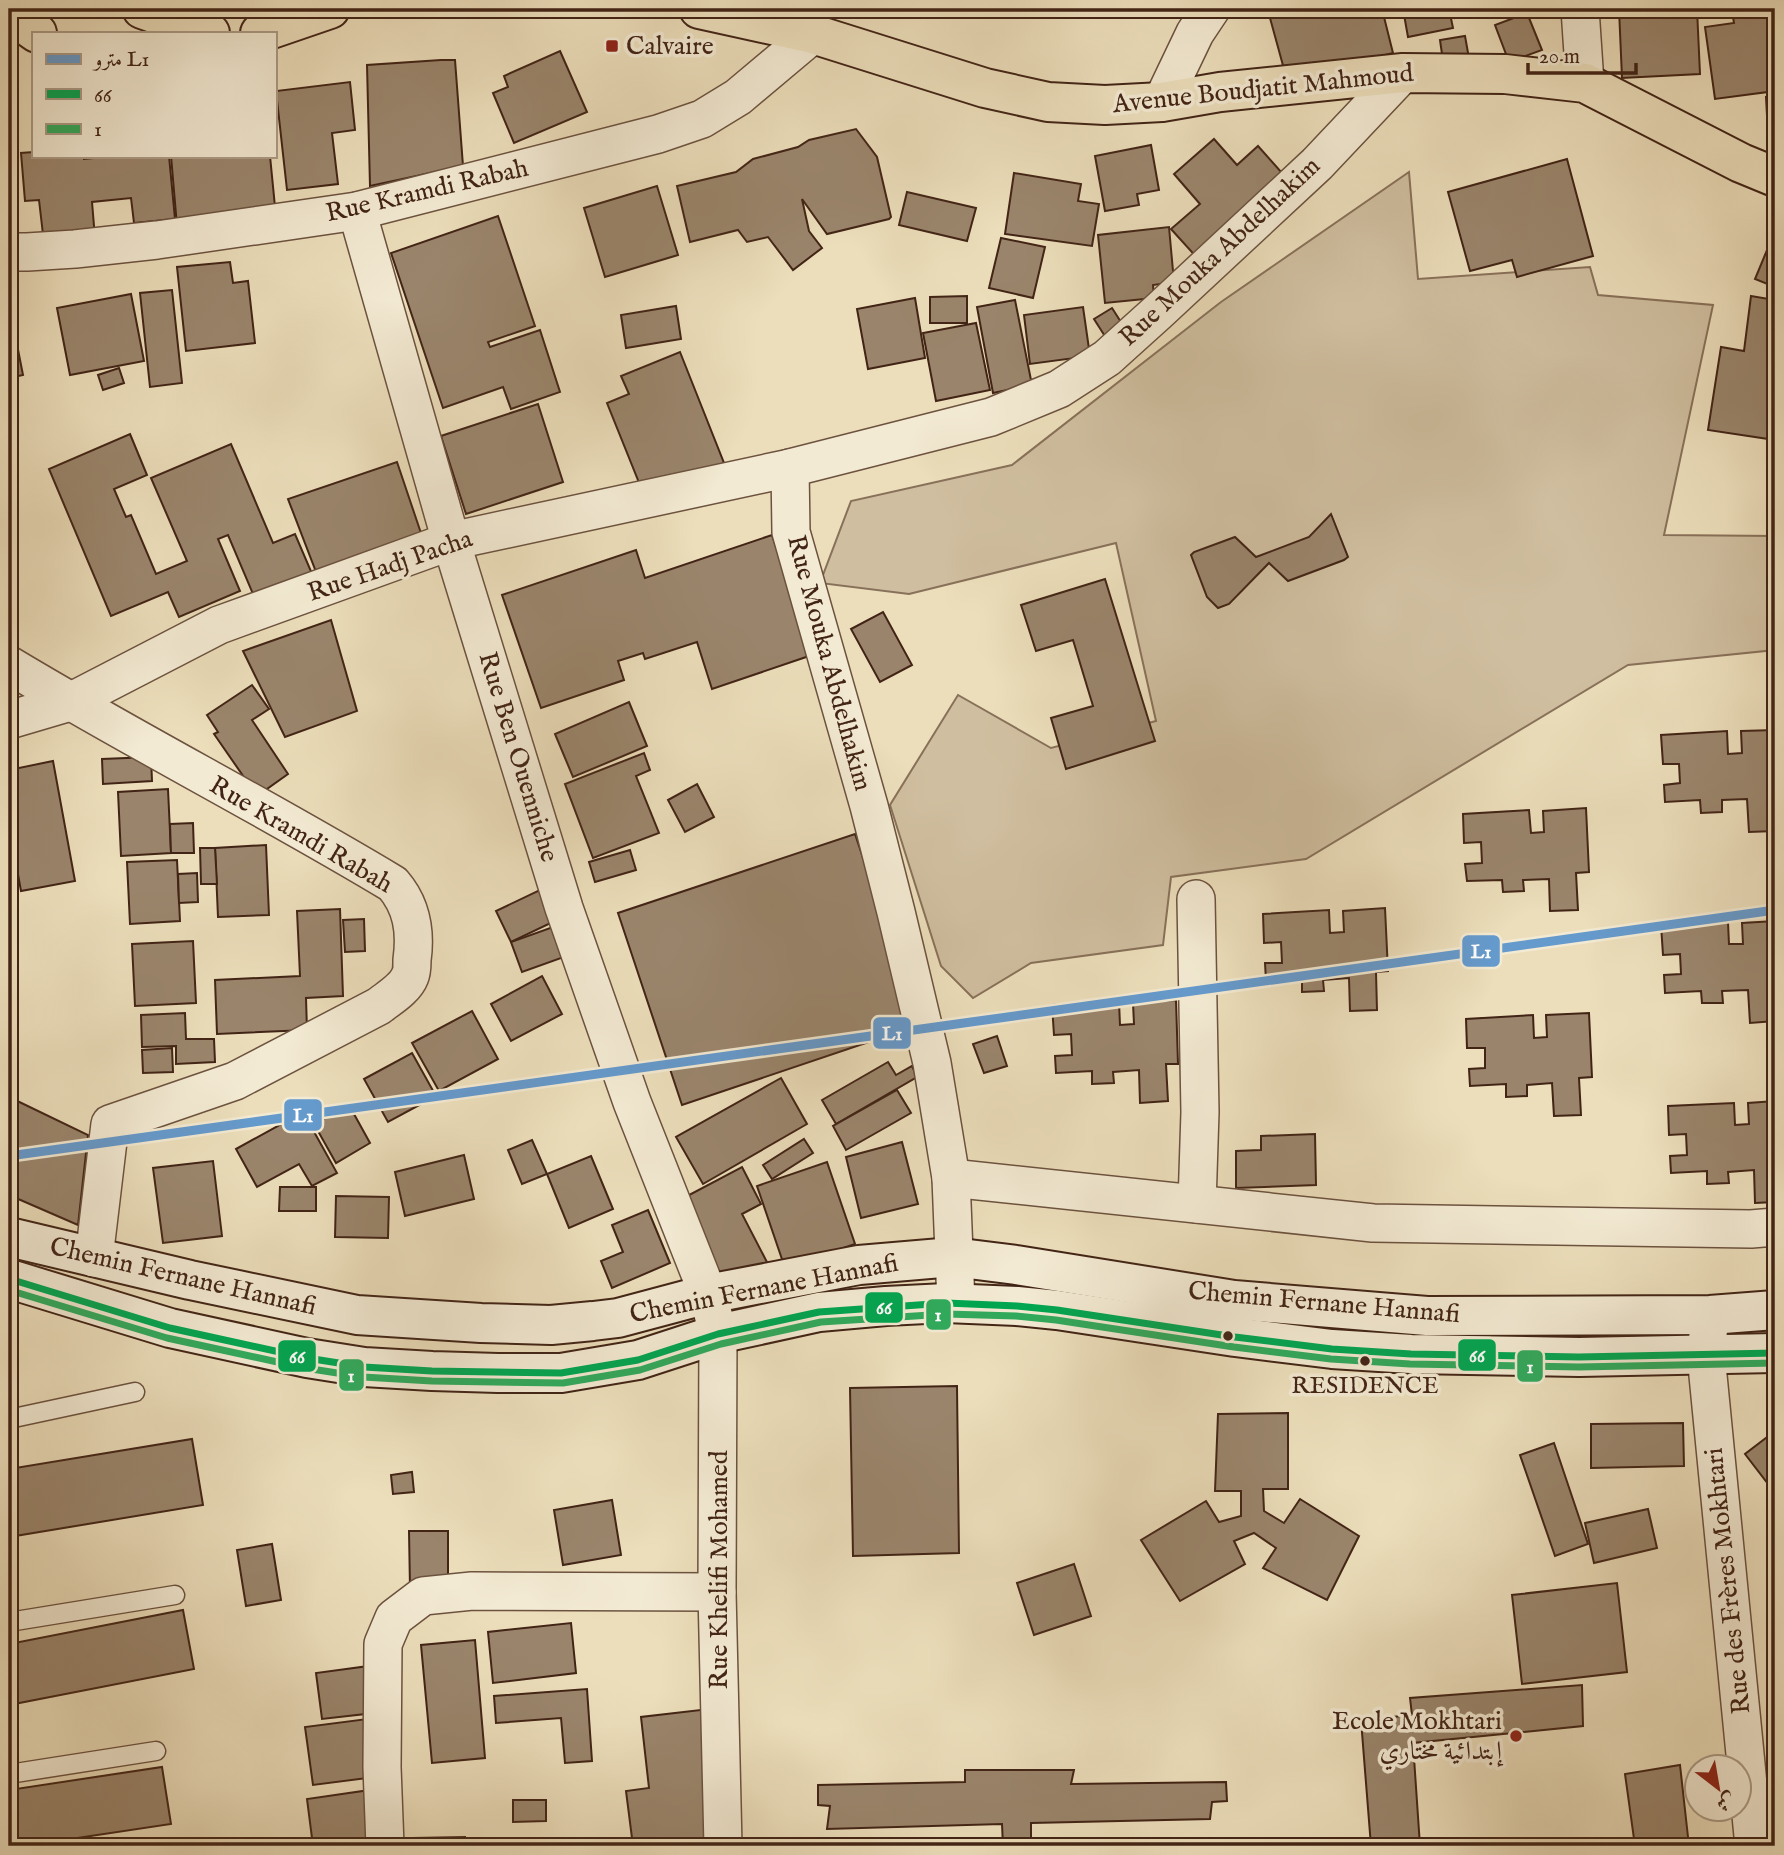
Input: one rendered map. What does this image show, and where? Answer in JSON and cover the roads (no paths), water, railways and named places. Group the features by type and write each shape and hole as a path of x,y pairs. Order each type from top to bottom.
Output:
{"main road":[{"path":"10,9 20,21 36,32"},
{"path":"142,9 207,32"},
{"path":"263,32 330,9"},
{"name":"Avenue Boudjatit Mahmoud","path":"699,9 813,34 985,88 1048,102 1105,105 1162,102 1220,92 1403,73 1505,74 1585,83 1741,163 1775,177"},
{"name":"Chemin Fernane Hannafi","path":"9,1237 357,1315 551,1325 618,1318 708,1294 859,1265 953,1257 1041,1268 1234,1300 1427,1316 1710,1315 1775,1310"},
{"name":"Chemin Fernane Hannafi","path":"9,1281 170,1328 307,1358 364,1367 485,1373 561,1373 638,1360 718,1334 819,1312 956,1303 1057,1310 1235,1337 1332,1349 1411,1354 1565,1356 1775,1353"}],"street":[{"path":"1162,102 1195,33 1211,9"},
{"path":"1580,9 1585,83"},
{"name":"Rue Kramdi Rabah","path":"9,252 75,249 157,240 357,211 658,134 702,118 738,97 813,34"},
{"name":"Rue Mouka Abdelhakim","path":"956,1303 951,1178 932,1063 869,806 791,532 790,468 991,417 1059,389 1107,358 1158,312 1317,164 1403,73"},
{"name":"Rue Ben Ouenniche","path":"357,211 451,541 564,908 632,1102 708,1294"},
{"name":"Rue Hadj Pacha","path":"9,720 70,702 219,625 451,541 790,468"},
{"name":"Rue Kramdi Rabah","path":"9,665 70,702 317,838 393,884 402,894 412,920 414,945 410,976 397,992 379,1006 235,1081 110,1124 94,1258"},
{"path":"1196,899 1200,1112 1197,1204"},
{"path":"951,1178 1373,1223 1751,1229 1775,1227"},
{"name":"Rue Khelifi Mohamed","path":"708,1294 718,1334 717,1591 723,1846"},
{"name":"Rue des Frères Mokhtari","path":"1710,1315 1706,1355 1760,1827"},
{"path":"385,1846 382,1768 383,1644 394,1618 423,1596 472,1591 717,1591"}],"lane":[{"path":"9,1419 135,1392"},
{"path":"9,1622 175,1595"},
{"path":"9,1774 156,1751"}],"metro line":[{"name":"L1","path":"9,1156 1775,910"}],"place":[{"name":"Calvaire","path":"612,46"},
{"name":"RESIDENCE","path":"1365,1361"},
{"name":"Ecole Mokhtari إبتدائية مختاري","path":"1516,1736"}]}
